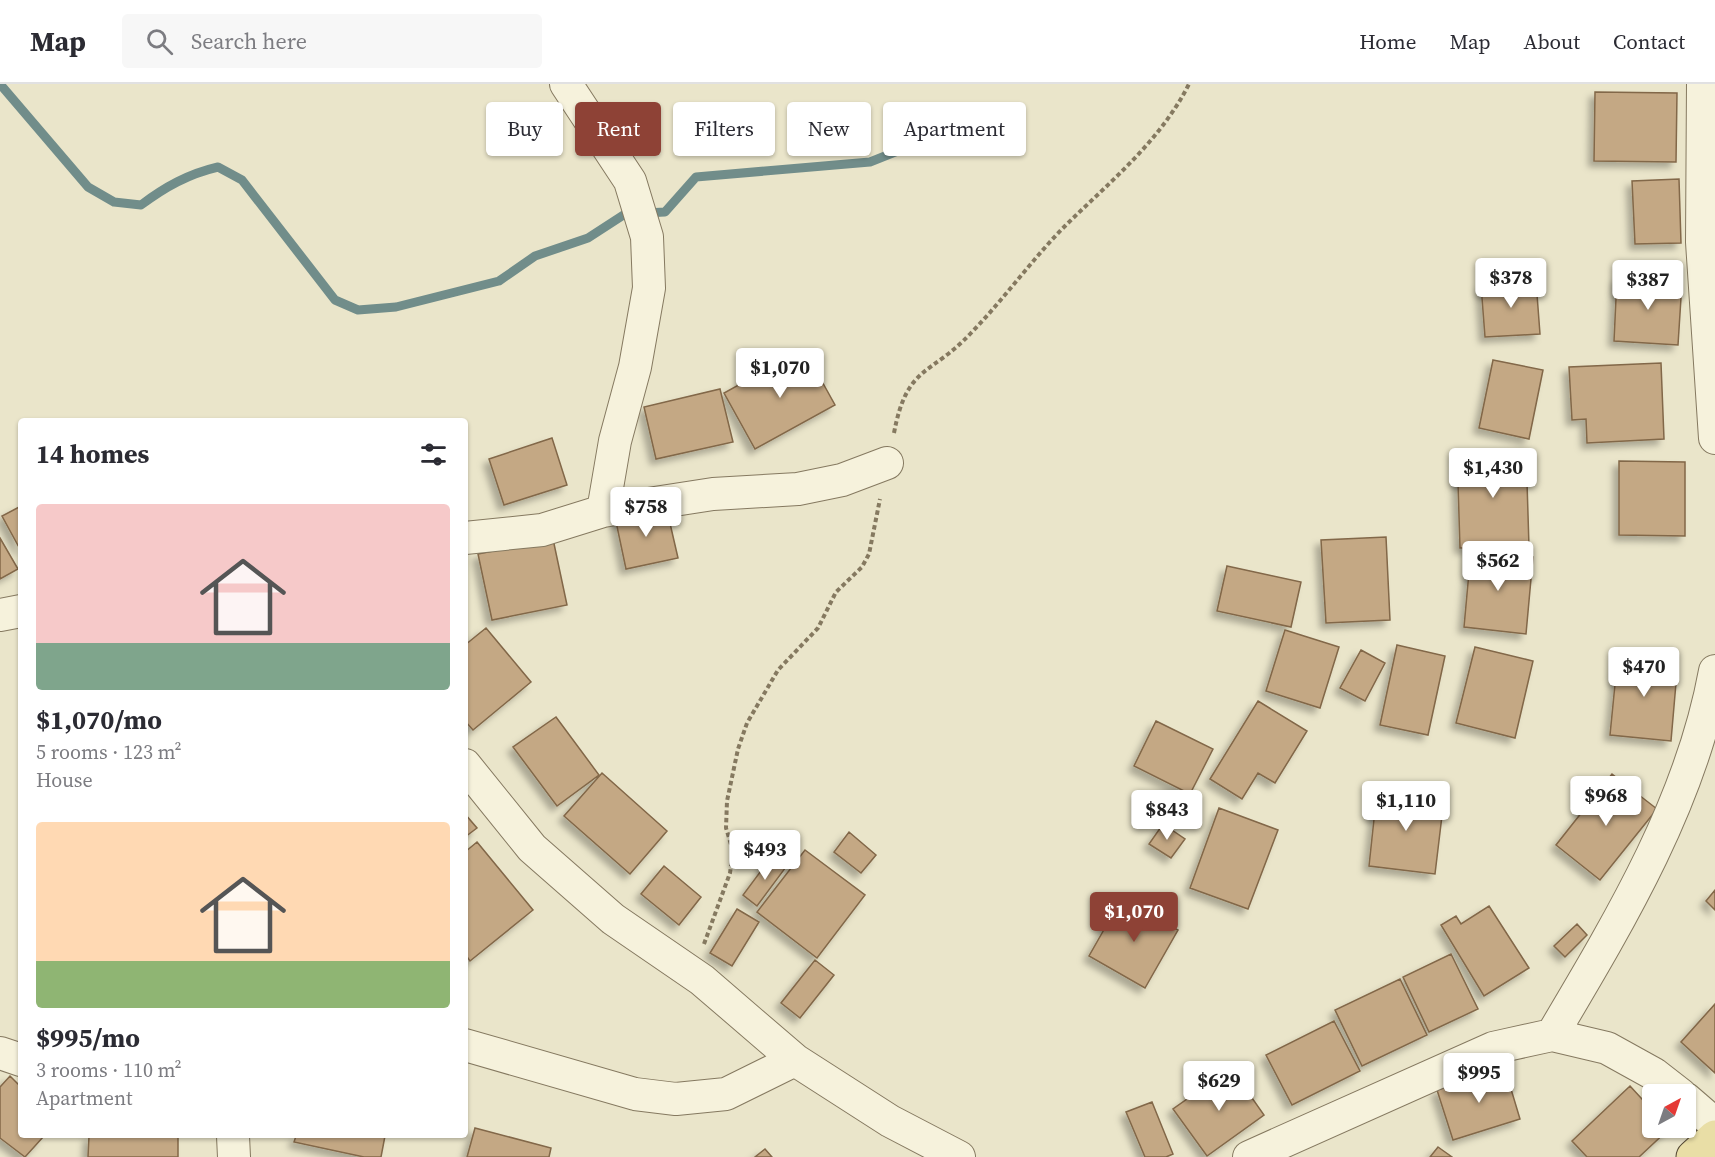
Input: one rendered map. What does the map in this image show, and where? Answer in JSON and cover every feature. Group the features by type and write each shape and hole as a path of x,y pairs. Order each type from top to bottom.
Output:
{"main road":[{"path":"1693,1157 1715,1137"}],"street":[{"path":"566,84 630,181 647,237 649,288 635,367 615,441 603,511"},
{"path":"1703,84 1702,242 1715,438"},
{"path":"468,538 542,530 603,511 713,494 798,489 842,480 887,464"},
{"path":"0,615 18,612"},
{"path":"1552,1035 1622,918 1665,826 1707,714 1715,671"},
{"path":"468,769 532,848 613,919 702,980 795,1060 890,1121 959,1157"},
{"path":"1249,1157 1302,1136 1431,1074 1493,1048 1552,1035 1607,1048 1654,1074 1667,1084"},
{"path":"468,1046 635,1094 676,1099 726,1094 795,1060"},
{"path":"0,1053 18,1059"},
{"path":"1696,1108 1715,1124"},
{"path":"232,1138 234,1157"}],"path":[{"path":"702,980 699,962 713,915 730,873 733,851 726,828 727,801 744,732 778,670 818,628 836,592 862,567 869,554 898,411 907,387 925,369 963,342 1007,296 1067,224 1111,184 1147,144 1189,84"}],"building":[{"path":"1595,92 1677,93 1676,162 1594,161"},
{"path":"1679,179 1681,243 1635,244 1632,181"},
{"path":"1617,277 1682,282 1678,345 1614,341"},
{"path":"1536,281 1540,334 1485,337 1481,285"},
{"path":"804,349 835,405 755,449 724,393"},
{"path":"1493,360 1543,370 1529,439 1479,428"},
{"path":"1661,363 1664,439 1587,443 1586,419 1572,420 1569,367"},
{"path":"720,389 733,442 656,459 644,407"},
{"path":"552,438 567,485 504,505 489,459"},
{"path":"1526,449 1529,547 1460,548 1457,451"},
{"path":"1619,461 1685,462 1685,536 1619,535"},
{"path":"666,506 678,558 626,569 615,517"},
{"path":"18,508 18,545 2,516"},
{"path":"1386,537 1390,620 1326,623 1321,540"},
{"path":"0,538 18,569 0,579"},
{"path":"553,539 567,605 492,620 478,554"},
{"path":"1471,550 1533,557 1526,634 1464,627"},
{"path":"1227,566 1301,582 1291,627 1217,611"},
{"path":"486,628 531,682 473,730 468,724 468,643"},
{"path":"1285,630 1339,647 1320,708 1266,691"},
{"path":"1397,645 1445,656 1428,735 1380,725"},
{"path":"1475,647 1533,661 1515,738 1456,723"},
{"path":"1361,650 1385,663 1365,701 1340,688"},
{"path":"1618,654 1678,660 1671,741 1610,735"},
{"path":"1258,701 1307,731 1275,783 1258,773 1242,799 1210,779"},
{"path":"556,717 599,775 557,806 513,747"},
{"path":"1156,721 1213,749 1190,794 1134,766"},
{"path":"602,773 667,831 630,874 564,816"},
{"path":"1612,774 1657,809 1600,880 1556,845"},
{"path":"1377,791 1444,799 1435,874 1369,866"},
{"path":"1219,808 1278,830 1248,909 1190,888"},
{"path":"468,818 477,828 468,835"},
{"path":"1163,824 1185,839 1171,858 1149,844"},
{"path":"849,832 876,855 861,873 834,852"},
{"path":"477,842 533,910 470,961 468,958 468,850"},
{"path":"805,850 865,895 817,958 757,912"},
{"path":"772,856 786,867 757,906 743,895"},
{"path":"664,866 701,897 679,925 641,894"},
{"path":"1715,890 1715,910 1706,901"},
{"path":"1122,898 1178,930 1145,988 1089,956"},
{"path":"1489,906 1529,968 1484,996 1441,925 1456,916 1461,924"},
{"path":"737,909 759,922 732,966 710,953"},
{"path":"1577,924 1587,935 1565,957 1554,946"},
{"path":"1451,954 1478,1009 1429,1032 1403,977"},
{"path":"815,960 834,975 800,1018 781,1003"},
{"path":"1400,979 1427,1035 1362,1066 1335,1010"},
{"path":"1715,1004 1715,1073 1681,1042"},
{"path":"1334,1021 1360,1071 1292,1105 1266,1055"},
{"path":"1231,1068 1264,1115 1207,1156 1173,1109"},
{"path":"1505,1069 1520,1119 1453,1140 1437,1090"},
{"path":"10,1076 18,1084 18,1138 42,1138 25,1157 0,1138 0,1087"},
{"path":"1630,1086 1642,1099 1642,1138 1659,1138 1639,1157 1587,1157 1572,1141"},
{"path":"1152,1102 1173,1154 1166,1157 1145,1157 1126,1112"},
{"path":"475,1128 551,1148 549,1157 467,1157"},
{"path":"89,1138 178,1138 178,1157 88,1157"},
{"path":"295,1138 385,1138 381,1157 364,1157 294,1142"},
{"path":"1438,1147 1452,1157 1430,1157"},
{"path":"765,1149 772,1157 755,1157"}],"waterway":[{"path":"0,84 88,187 114,202 141,205 177,182 218,167 242,180 335,300 358,310 396,307 499,281 535,256 588,238 625,214 665,212 696,177 870,162 885,156"}]}
